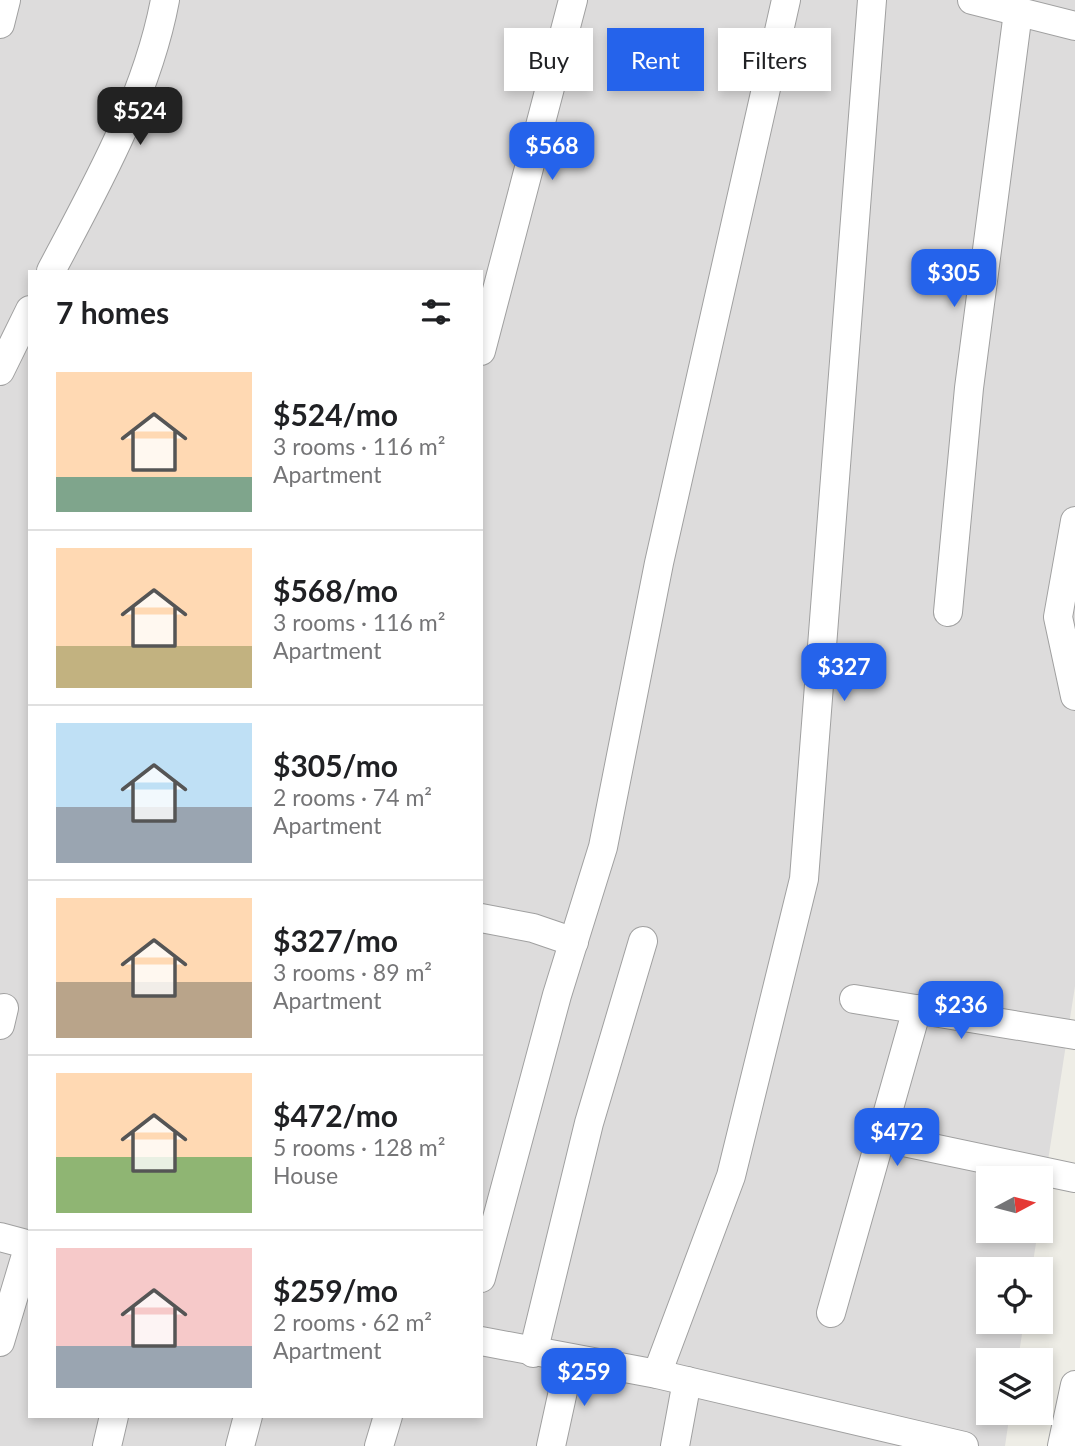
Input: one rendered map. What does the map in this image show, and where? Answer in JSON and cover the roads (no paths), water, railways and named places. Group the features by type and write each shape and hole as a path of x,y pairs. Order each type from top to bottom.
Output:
{"street":[{"path":"0,24 6,0"},
{"path":"51,270 126,120 161,24 165,0"},
{"path":"483,343 573,0"},
{"path":"483,1271 603,847 659,563 786,0"},
{"path":"657,1374 731,1176 804,879 872,0"},
{"path":"972,0 1025,9 1075,26"},
{"path":"948,612 969,388 1025,9"},
{"path":"0,371 28,314"},
{"path":"1075,521 1058,617 1075,696"},
{"path":"483,919 574,942"},
{"path":"533,1353 589,1123 643,941"},
{"path":"855,999 1075,1035"},
{"path":"831,1313 917,1009"},
{"path":"880,1137 1075,1178"},
{"path":"0,1237 28,1245"},
{"path":"0,1342 28,1248"},
{"path":"483,1341 533,1353 657,1374 964,1446"},
{"path":"551,1446 570,1359"},
{"path":"675,1446 687,1381"},
{"path":"1062,1446 1075,1385"},
{"path":"107,1446 114,1418"},
{"path":"240,1446 247,1418"},
{"path":"379,1446 387,1418"}]}
